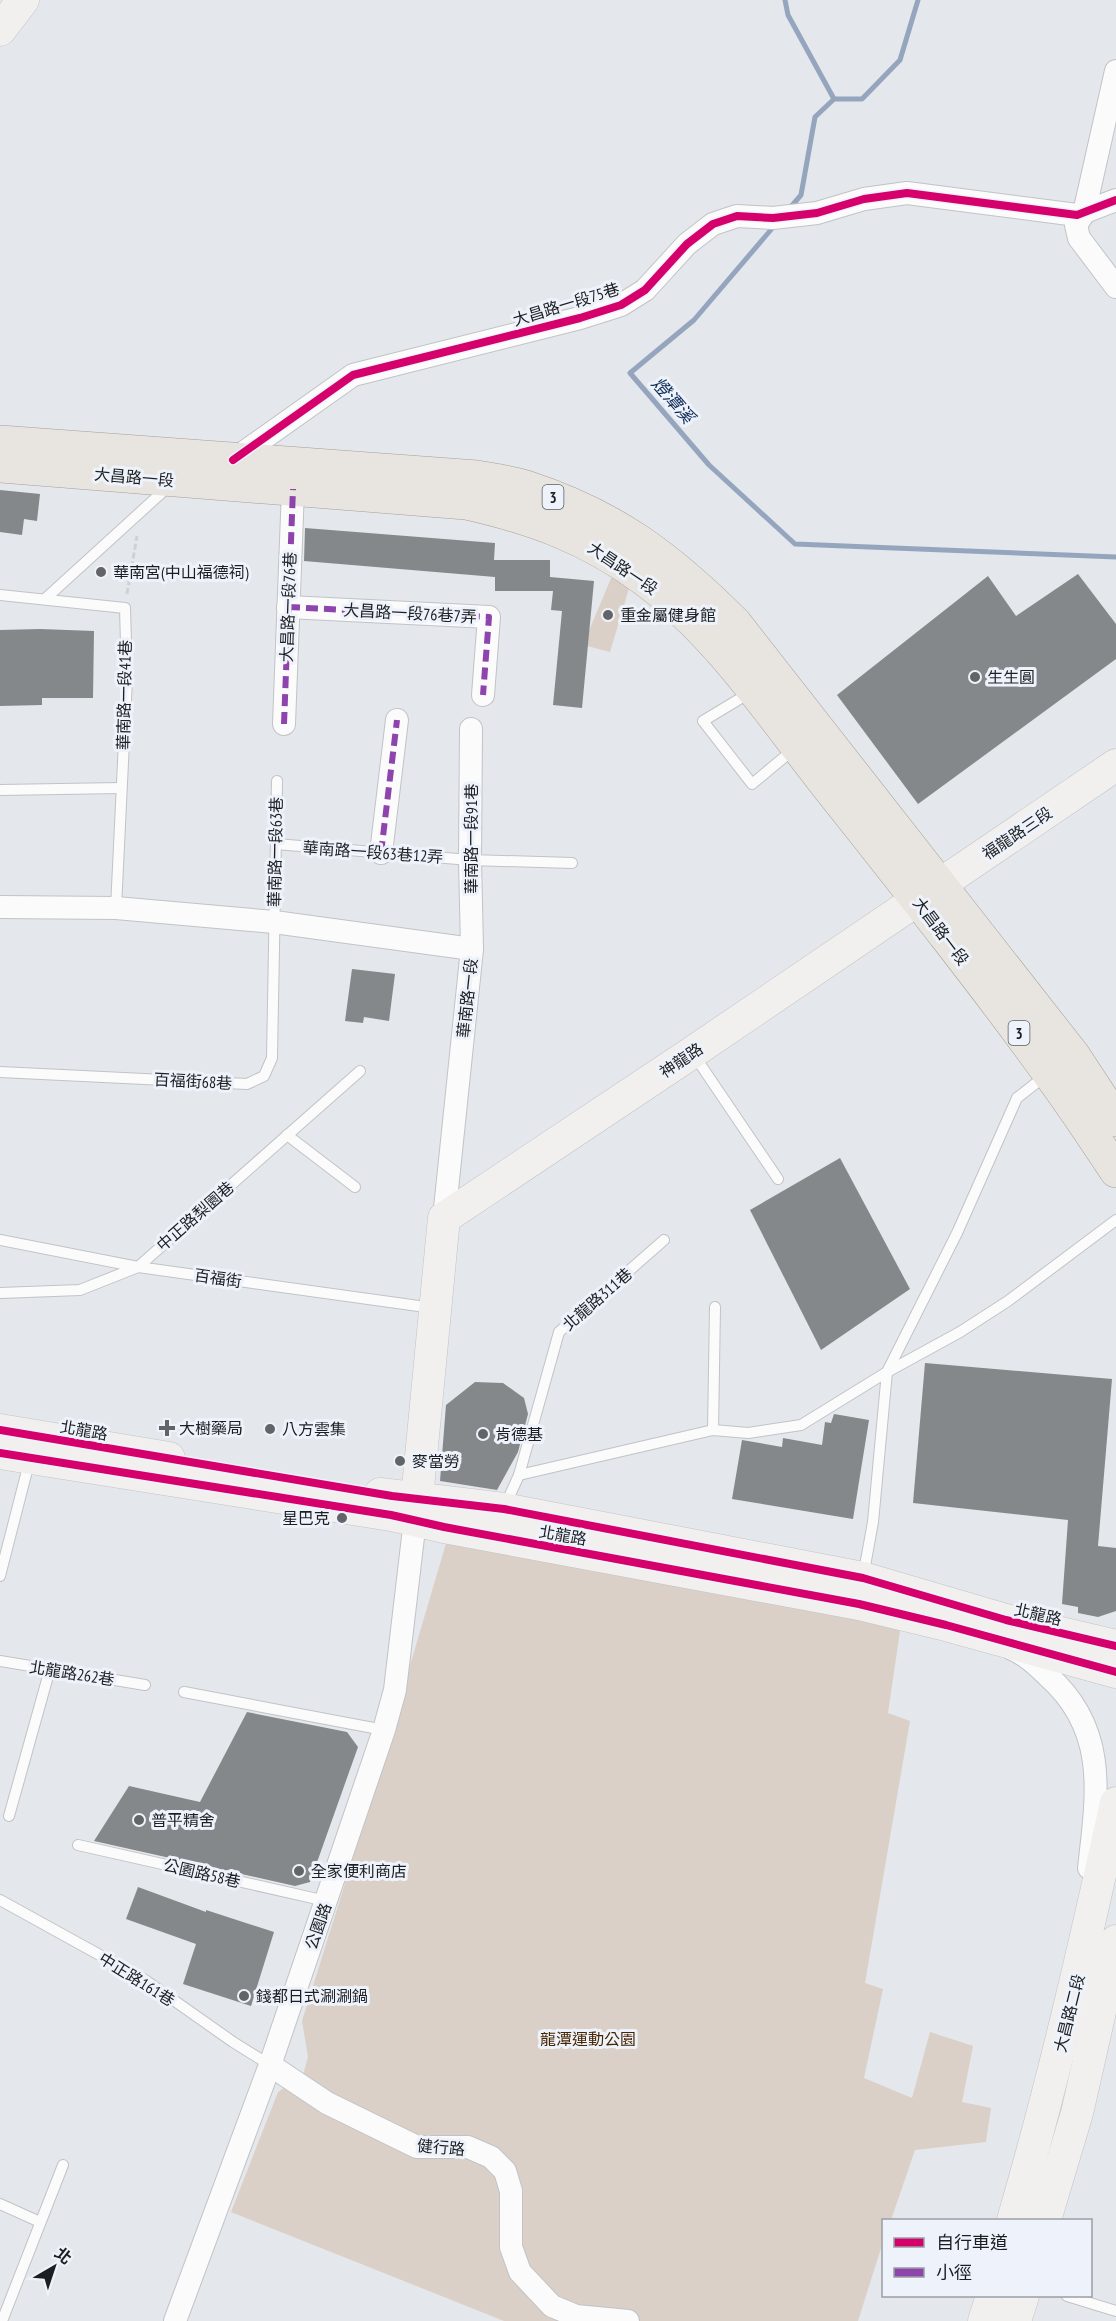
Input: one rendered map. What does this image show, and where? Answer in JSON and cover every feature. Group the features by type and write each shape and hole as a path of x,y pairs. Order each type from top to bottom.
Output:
{"main road":[{"path":"0,30 23,0"},
{"name":"大昌路一段","path":"0,442 185,469 293,489 466,503 513,513 554,527 602,550 645,580 684,613 713,643 796,747 1074,1056 1116,1120"},
{"name":"大昌路一段","path":"0,466 185,469 233,460 477,477 524,487 567,502 610,522 659,553 696,584 735,623 928,892 1116,1171"},
{"name":"福龍路三段","path":"928,892 1116,765"},
{"name":"神龍路","path":"444,1218 928,892"},
{"name":"華南路一段","path":"416,1509 444,1218"},
{"name":"北龍路","path":"0,1430 33,1447 416,1509 504,1509 861,1591 1006,1620 1116,1646"},
{"name":"北龍路","path":"0,1453 33,1447"},
{"name":"北龍路","path":"416,1509 444,1527 861,1591 946,1624 1116,1672"},
{"name":"大昌路二段","path":"1013,2219 1046,2107 1076,1987 1116,1803"},
{"name":"大昌路二段","path":"1045,2219 1077,2113 1116,1941"},
{"path":"984,2321 991,2297"},
{"path":"1015,2321 1022,2297"}],"street":[{"path":"1116,71 1084,213 1076,225 1079,238 1116,287"},
{"name":"大昌路一段75巷","path":"233,460 354,375 580,318 621,305 645,290 687,244 713,224 738,216 774,218 797,216 817,213 864,199 907,193 1077,215 1116,200"},
{"name":"大昌路一段76巷","path":"284,724 293,489"},
{"name":"大昌路一段76巷7弄","path":"288,607 489,617 483,695"},
{"path":"381,852 397,720"},
{"name":"華南路一段91巷","path":"471,729 472,949"},
{"name":"華南路一段","path":"0,907 116,908 274,922 472,949 444,1218"},
{"name":"公園路","path":"175,2321 270,2065 384,1730 395,1690 416,1509"},
{"path":"946,1624 1021,1653 1062,1688 1075,1705 1094,1752 1096,1797 1076,1987"},
{"path":"1104,1999 1116,1970"},
{"name":"健行路","path":"270,2065 327,2103 417,2147 468,2147 491,2157 506,2171 511,2191 511,2247 520,2272 552,2306 576,2316 628,2321"}],"lane":[{"path":"45,599 185,469"},
{"path":"0,595 125,608"},
{"name":"華南路一段41巷","path":"116,908 127,679 125,608"},
{"path":"752,691 702,721 752,784 796,747"},
{"name":"華南路一段63巷","path":"274,922 277,781"},
{"path":"0,790 121,788"},
{"name":"華南路一段63巷12弄","path":"276,844 470,860 572,863"},
{"name":"百福街68巷","path":"0,1072 248,1084 264,1076 272,1058 274,922"},
{"path":"693,1052 778,1179"},
{"name":"中正路梨園巷","path":"0,1293 80,1290 138,1267 360,1071"},
{"path":"861,1591 873,1522 887,1372 957,1233 1017,1098 1049,1073"},
{"path":"287,1135 355,1187"},
{"path":"519,1475 713,1430 748,1433 801,1425 1008,1302 1116,1220"},
{"name":"百福街","path":"0,1240 138,1267 437,1309"},
{"name":"北龍路311巷","path":"504,1509 519,1475 559,1332 664,1240"},
{"path":"713,1430 716,1307"},
{"path":"0,1576 33,1447"},
{"name":"北龍路262巷","path":"0,1661 145,1685"},
{"path":"9,1816 50,1669"},
{"path":"184,1692 384,1730"},
{"name":"公園路58巷","path":"78,1845 327,1902"},
{"name":"中正路161巷","path":"0,1900 145,1980 270,2065"},
{"path":"2,2321 63,2165"},
{"path":"0,2204 40,2222"},
{"path":"1073,2297 1116,2311"}],"path":[{"path":"125,608 141,511"}],"green space":[{"name":"重金屬健身館","path":"612,576 630,585 610,652 583,645"},
{"name":"龍潭運動公園","path":"447,1540 901,1624 888,1713 910,1721 865,1983 883,1989 864,2078 912,2098 930,2032 973,2046 962,2102 991,2108 986,2142 915,2150 891,2219 882,2219 882,2245 858,2321 504,2321 231,2212 278,2092 303,2075 308,2057 302,2021 358,1842"}],"building":[{"path":"0,490 40,494 37,521 24,519 22,535 0,532"},
{"path":"305,528 495,543 494,560 550,560 550,577 594,581 582,708 553,705 562,611 551,610 553,591 495,591 495,577 304,561"},
{"name":"生生圓","path":"1078,574 1116,624 1116,659 918,804 837,695 988,576 1016,616"},
{"path":"0,630 94,631 93,698 42,698 42,705 0,706"},
{"path":"352,969 395,974 389,1021 364,1017 363,1023 345,1021"},
{"path":"840,1158 910,1289 821,1350 750,1210"},
{"path":"925,1363 1112,1379 1098,1546 1116,1548 1116,1611 1098,1617 1078,1613 1078,1607 1062,1604 1068,1520 913,1503"},
{"name":"肯德基","path":"475,1382 503,1383 524,1398 528,1414 518,1452 497,1490 440,1481 446,1405"},
{"path":"834,1414 869,1420 853,1519 732,1499 742,1440 782,1447 783,1438 822,1445 825,1422 831,1423"},
{"path":"247,1712 347,1732 358,1747 310,1882 295,1886 94,1841 129,1786 200,1802"},
{"path":"138,1887 206,1912 206,1910 274,1932 251,2006 183,1984 196,1944 126,1919"}],"waterway":[{"name":"燈潭溪","path":"785,0 788,15 834,99 815,117 801,195 789,209"},
{"path":"834,99 862,99 900,60 918,0"},
{"name":"燈潭溪","path":"775,225 694,320 630,373 709,465 795,544 1116,557"}],"marked path":[{"path":"284,724 293,489"},
{"path":"288,607 489,617 483,695"},
{"path":"381,853 397,720"}],"cycle path":[{"path":"233,460 353,375 580,318 621,305 645,290 687,244 713,224 737,216 773,218 817,213 864,199 907,193 1077,215 1116,200"},
{"path":"0,1430 392,1496 504,1509 863,1578 1006,1620 1116,1646"},
{"path":"0,1453 391,1515 444,1527 859,1604 946,1625 1116,1672"}],"place":[{"name":"華南宮(中山福德祠)","path":"101,572"},
{"name":"重金屬健身館","path":"608,615"},
{"name":"生生圓","path":"975,677"},
{"name":"大樹藥局","path":"167,1428"},
{"name":"八方雲集","path":"270,1429"},
{"name":"肯德基","path":"483,1434"},
{"name":"麥當勞","path":"400,1461"},
{"name":"星巴克","path":"342,1518"},
{"name":"普平精舍","path":"139,1820"},
{"name":"全家便利商店","path":"299,1871"},
{"name":"錢都日式涮涮鍋","path":"244,1996"}]}
